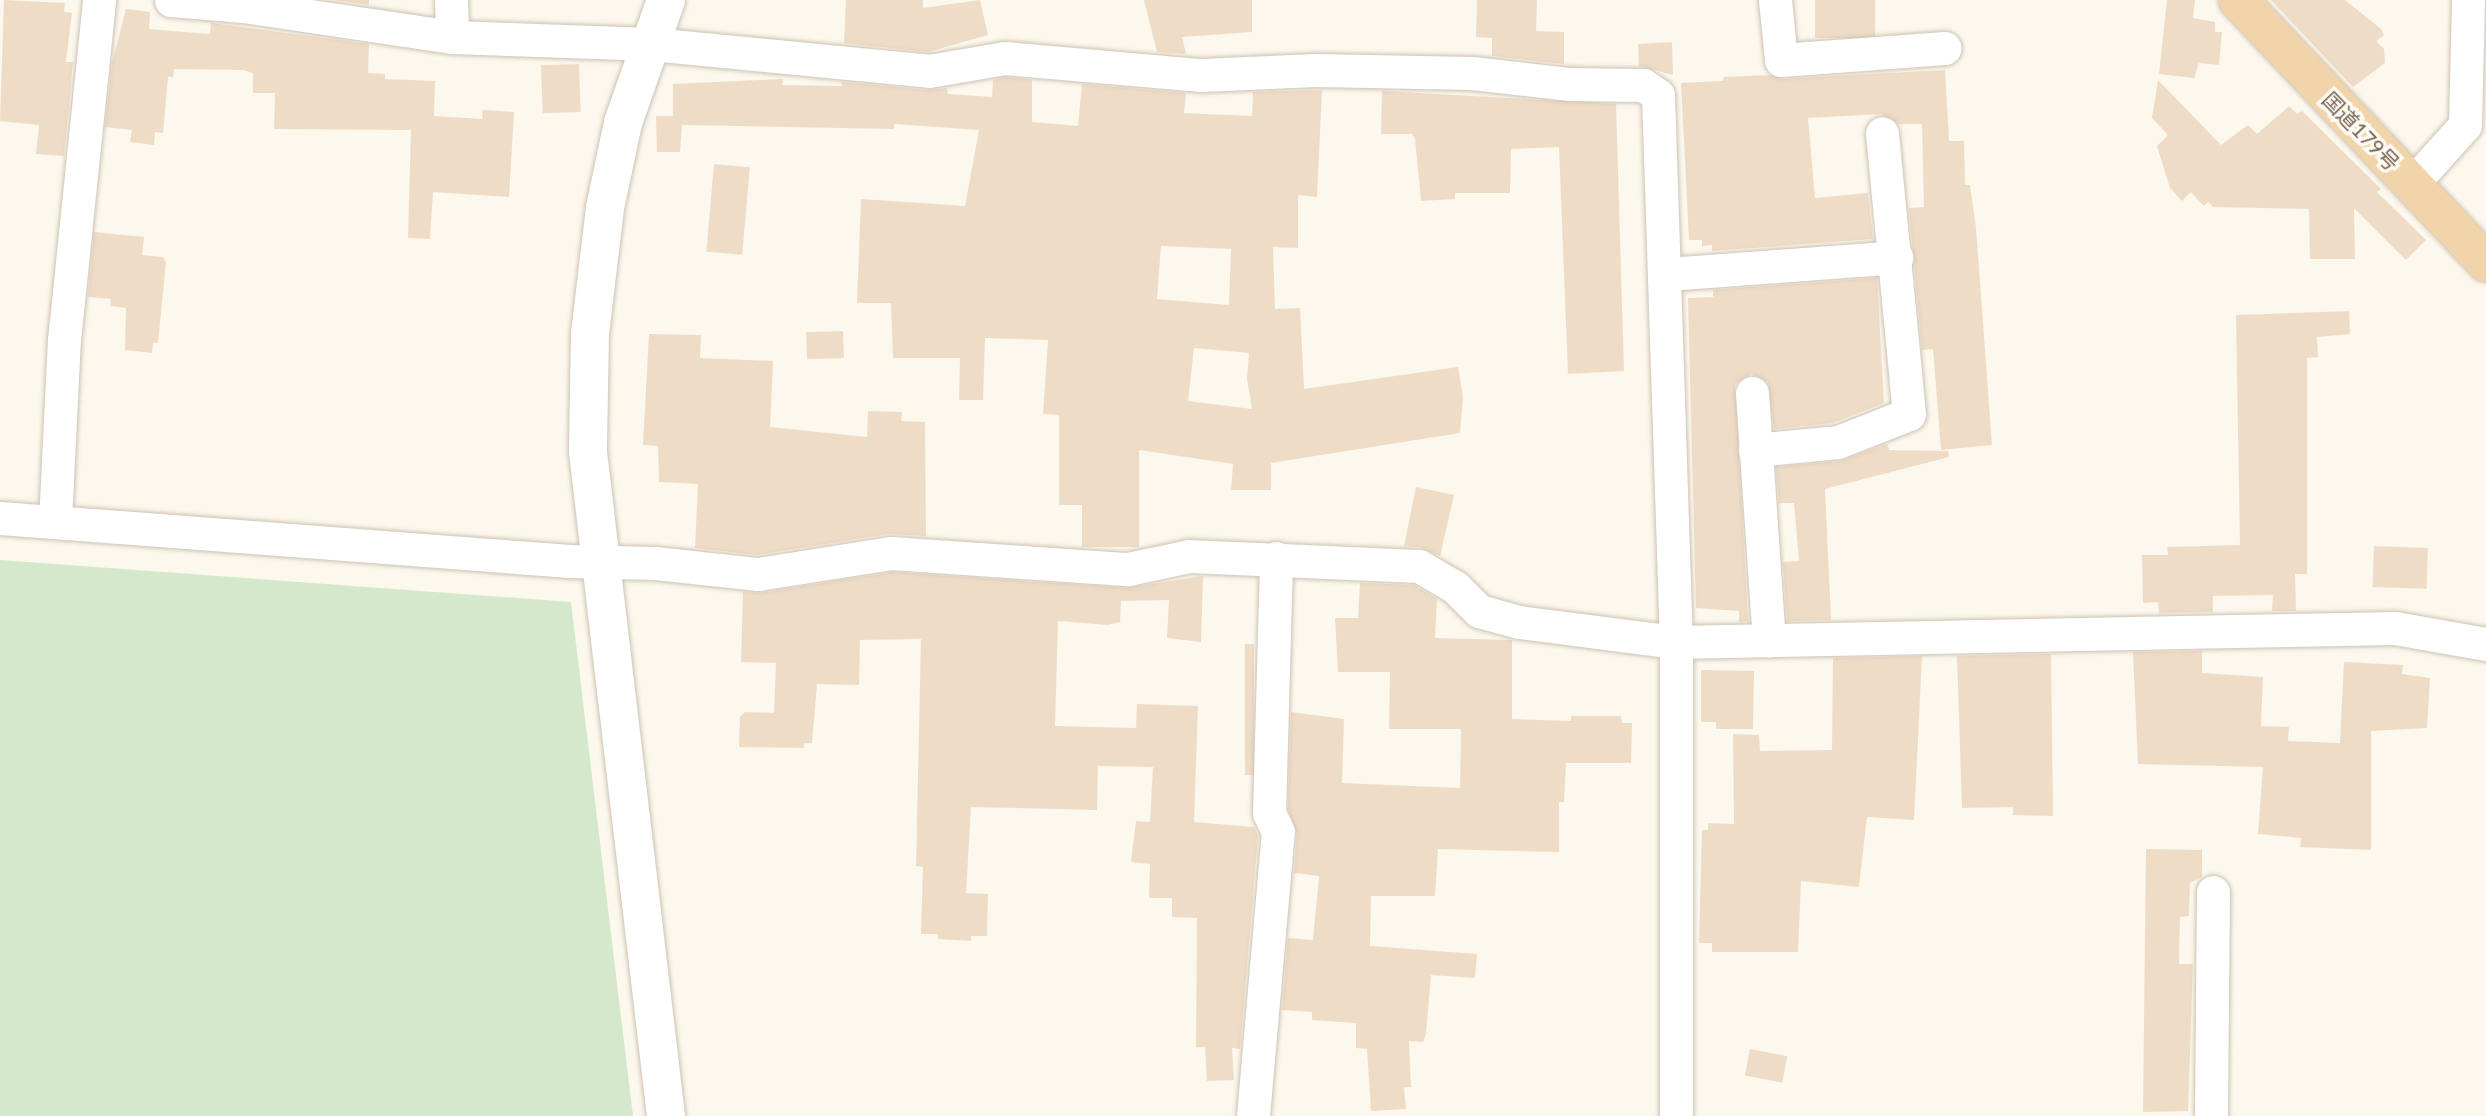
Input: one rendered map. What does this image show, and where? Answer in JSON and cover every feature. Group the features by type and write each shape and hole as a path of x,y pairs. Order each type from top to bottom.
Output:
{"highway":[{"name":"国道179号","path":"2238,0 2486,261"}],"street":[{"path":"55,522 64,340 99,0"},
{"path":"171,0 243,6 452,37 651,44 929,71 1027,58 1201,75 1315,70 1458,72 1570,84 1643,85 1658,95 1667,274 1676,642 1676,1116"},
{"path":"451,0 452,37"},
{"path":"666,0 620,135 605,208 590,333 588,452 598,560 666,1116"},
{"path":"1775,0 1781,60 1945,48"},
{"path":"2412,184 2465,125 2468,0"},
{"path":"1755,450 1838,442 1909,414 1882,133"},
{"path":"1667,274 1896,257"},
{"path":"1752,393 1769,640"},
{"path":"0,518 598,560 758,574 891,553 1128,569 1189,556 1419,566 1455,587 1479,611 1519,622 1676,642 2395,628 2486,644"},
{"path":"1252,1116 1278,832 1269,813 1276,558"},
{"path":"2211,1116 2213,892"}],"green space":[{"path":"0,560 571,602 633,1116 0,1116"}],"building":[{"path":"4,0 65,3 64,12 72,13 66,62 73,62 64,156 36,154 39,125 0,121"},
{"path":"334,0 369,0 369,5"},
{"path":"846,0 923,0 923,8 980,0 988,35 928,52 844,43"},
{"path":"1144,0 1252,0 1252,32 1182,37 1186,54 1157,52"},
{"path":"1477,0 1537,0 1536,31 1564,32 1564,64 1492,56 1492,38 1476,37"},
{"path":"1815,0 1875,0 1875,38 1815,38"},
{"path":"2167,0 2195,0 2193,18 2215,22 2215,32 2222,32 2219,65 2199,63 2194,78 2159,74"},
{"path":"2271,0 2345,0 2381,29 2384,35 2376,41 2384,49 2385,63 2353,87"},
{"path":"126,9 150,12 149,29 210,34 211,23 369,44 368,73 385,74 385,79 435,81 434,116 482,119 483,110 514,112 509,197 433,192 430,239 408,238 411,130 274,129 275,93 253,93 253,73 243,70 174,69 173,77 168,77 163,133 155,132 154,145 130,142 132,130 105,127 112,63"},
{"path":"1672,42 1673,75 1639,66 1638,44"},
{"path":"579,64 581,112 543,113 541,65"},
{"path":"1945,70 1949,141 1964,141 1965,185 1970,185 1976,228 1992,445 1941,450 1933,349 1922,350 1909,208 1924,207 1922,124 1899,124 1881,114 1808,118 1815,198 1868,193 1873,239 1712,251 1712,245 1702,246 1702,240 1689,240 1681,83 1723,81 1724,77 1770,75 1782,79"},
{"path":"1006,77 1032,80 1032,122 1078,126 1082,84 1186,93 1184,113 1252,116 1253,92 1322,90 1317,197 1298,195 1298,248 1273,247 1275,309 1300,308 1304,389 1458,367 1463,397 1460,433 1271,463 1271,490 1231,490 1233,464 1139,450 1139,547 1082,547 1082,505 1059,505 1059,415 1043,414 1048,340 985,338 983,400 959,400 960,358 893,358 891,303 857,303 861,199 965,206 979,130 894,124 894,129 682,125 680,152 657,152 656,116 673,116 673,84 783,79 782,85 842,86 842,82 927,90 947,88 948,94 992,97 993,80","holes":["1161,246 1231,249 1229,305 1157,299","1194,348 1249,353 1247,379 1252,409 1188,401"]},
{"path":"2158,80 2221,145 2248,125 2257,134 2289,106 2297,114 2302,111 2381,189 2377,192 2426,240 2406,260 2354,208 2355,259 2310,259 2309,209 2213,207 2208,202 2204,206 2191,192 2182,201 2170,188 2157,146 2168,135 2152,118"},
{"path":"1382,91 1616,104 1624,371 1568,374 1559,147 1511,149 1510,193 1455,193 1455,199 1421,201 1415,139 1412,134 1381,134"},
{"path":"714,164 750,167 742,255 706,252"},
{"path":"94,232 144,237 142,255 163,257 166,262 158,343 153,343 152,353 125,350 126,308 110,306 111,299 88,297"},
{"path":"1877,278 1884,403 1833,423 1774,429 1768,382 1751,374 1735,384 1748,621 1739,622 1739,611 1696,608 1688,298 1713,297 1713,290"},
{"path":"2349,311 2350,334 2317,337 2318,357 2307,358 2307,574 2295,574 2296,611 2272,611 2273,595 2213,596 2213,612 2159,613 2158,602 2143,603 2142,555 2168,555 2167,547 2240,545 2236,315"},
{"path":"843,331 844,358 807,359 806,332"},
{"path":"649,334 701,335 700,358 773,361 770,427 867,437 868,411 902,412 901,421 925,422 926,536 888,534 758,555 695,548 698,484 659,482 658,446 643,445"},
{"path":"1887,444 1889,450 1948,451 1949,457 1825,489 1831,620 1787,621 1783,562 1799,561 1794,503 1779,503 1776,467 1840,461"},
{"path":"1416,487 1454,495 1440,556 1420,547 1404,546"},
{"path":"2374,546 2428,548 2427,589 2373,587"},
{"path":"892,572 1127,588 1203,576 1201,642 1167,638 1169,600 1121,601 1120,622 1108,625 1058,621 1055,726 1136,728 1137,704 1198,706 1194,822 1254,827 1258,836 1240,1049 1232,1048 1234,1080 1207,1081 1205,1047 1196,1047 1197,918 1172,917 1172,898 1149,898 1150,864 1131,862 1136,821 1150,822 1153,767 1098,766 1097,810 971,807 966,893 988,894 987,936 971,936 971,941 938,939 938,934 921,934 923,867 916,866 921,639 860,640 859,685 817,684 812,743 804,743 804,748 739,747 740,717 745,712 774,713 776,663 741,662 743,592 761,593"},
{"path":"1360,583 1413,585 1437,599 1435,638 1512,640 1512,719 1571,721 1571,716 1621,716 1622,723 1632,723 1631,763 1566,763 1564,802 1559,802 1559,852 1438,849 1435,896 1371,896 1370,946 1477,954 1475,978 1431,975 1426,1034 1423,1042 1409,1041 1411,1087 1404,1087 1406,1109 1371,1111 1367,1049 1356,1048 1356,1023 1312,1020 1312,1012 1282,1010 1288,938 1313,940 1319,876 1294,873 1297,833 1288,809 1291,712 1344,719 1342,783 1460,788 1461,729 1389,729 1390,672 1338,672 1335,618 1358,618"},
{"path":"1245,644 1254,644 1254,775 1245,775"},
{"path":"2202,651 2202,673 2263,677 2261,726 2289,727 2288,741 2340,743 2344,662 2403,665 2402,674 2430,678 2427,728 2371,731 2371,850 2300,847 2301,838 2258,834 2263,767 2138,764 2133,652"},
{"path":"2051,654 2053,816 2013,815 2013,807 1962,808 1957,656"},
{"path":"1922,656 1914,820 1867,817 1859,887 1801,881 1798,952 1712,952 1712,943 1699,943 1702,830 1708,830 1708,823 1734,824 1733,734 1759,735 1760,751 1832,750 1833,658"},
{"path":"1701,670 1754,671 1753,729 1716,729 1716,722 1701,722"},
{"path":"2146,849 2202,850 2202,877 2190,883 2189,916 2180,917 2179,964 2193,964 2188,1111 2143,1112"},
{"path":"1750,1049 1787,1056 1782,1083 1745,1076"}]}
